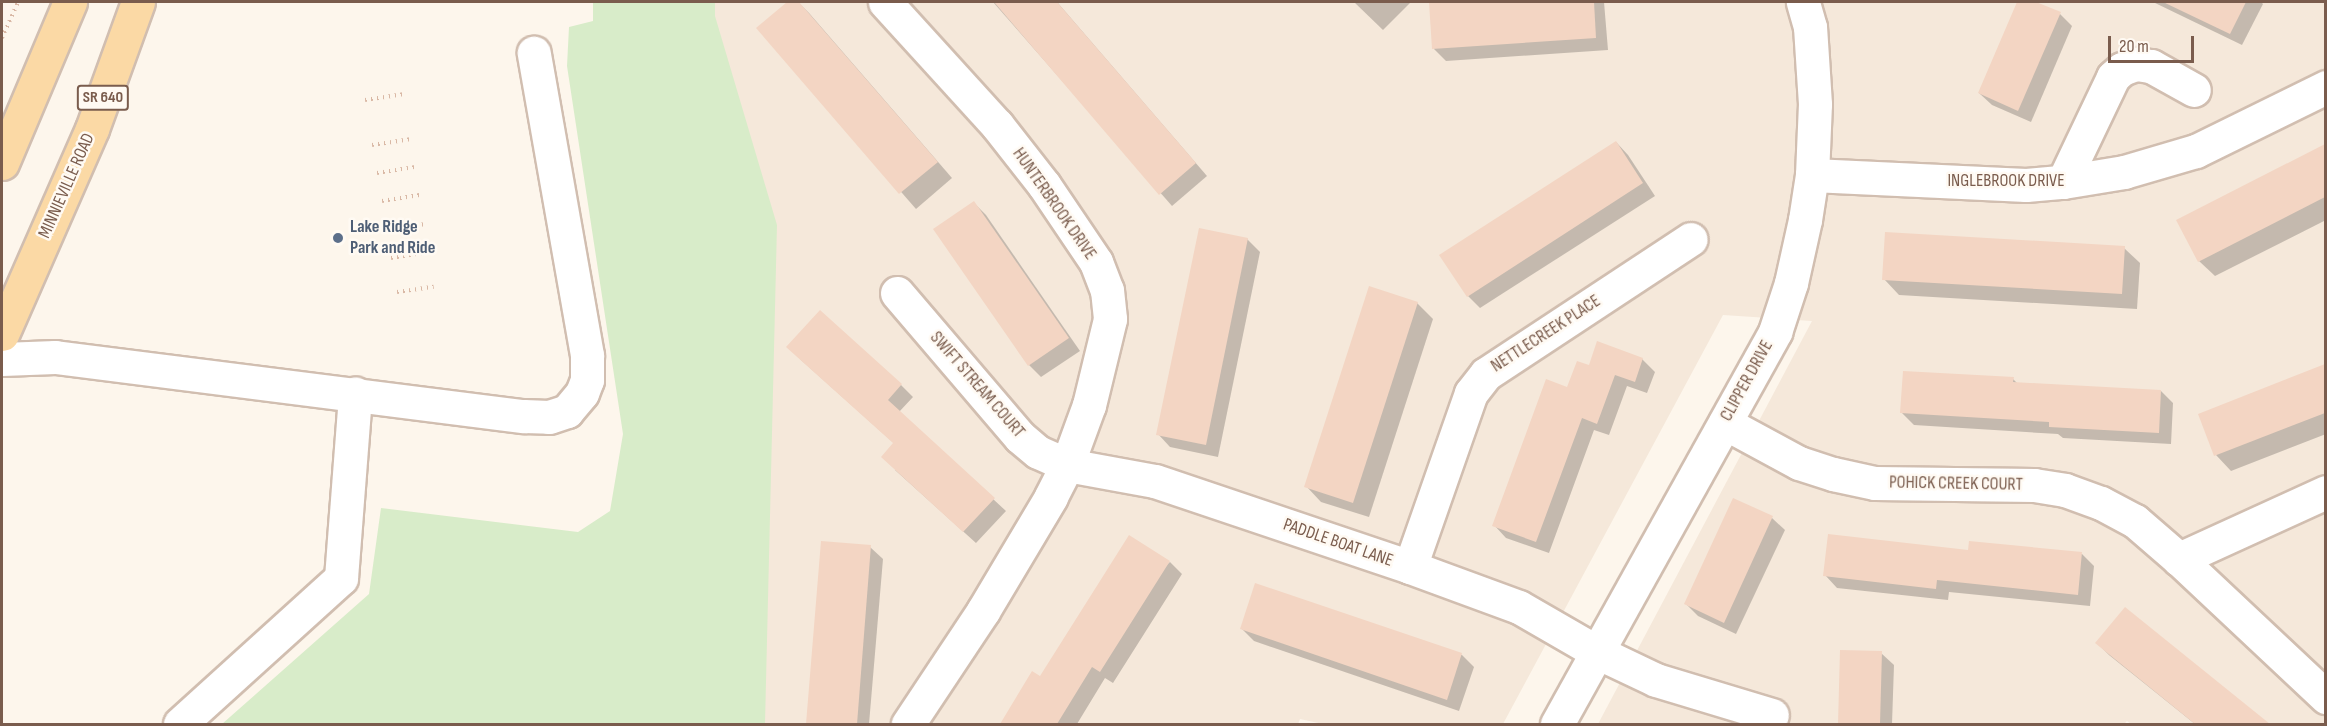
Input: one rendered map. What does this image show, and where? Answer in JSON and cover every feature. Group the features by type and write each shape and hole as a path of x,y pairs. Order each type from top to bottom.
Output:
{"main road":[{"path":"2,163 70,2"},
{"name":"MINNIEVILLE ROAD","path":"2,334 92,129 138,2"}],"street":[{"name":"HUNTERBROOK DRIVE","path":"885,2 997,124 1044,185 1100,272 1107,290 1110,319 1089,405 1067,465 1051,497 983,611 908,724"},
{"name":"CLIPPER DRIVE","path":"1557,724 1775,332 1791,282 1806,220 1812,176 1815,104 1810,27 1803,2"},
{"path":"2,358 56,357 549,417 567,411 582,393 587,380 587,355 534,53"},
{"path":"2063,182 2113,77 2122,69 2136,64 2151,66 2194,90"},
{"name":"INGLEBROOK DRIVE","path":"1812,176 2026,185 2063,182 2124,172 2196,151 2325,87"},
{"name":"NETTLECREEK PLACE","path":"1410,567 1471,393 1486,374 1691,240"},
{"name":"SWIFT STREAM COURT","path":"897,293 1020,437 1038,452 1067,465"},
{"path":"180,724 341,578 355,394"},
{"name":"POHICK CREEK COURT","path":"1725,423 1799,462 1833,474 1875,483 2034,485 2065,490 2101,503 2135,521 2179,558 2325,697"},
{"name":"PADDLE BOAT LANE","path":"1067,465 1155,481 1410,567 1519,607 1597,652 1656,680 1772,715"},
{"path":"2179,558 2325,492"}],"path":[{"path":"2,38 18,2"},
{"path":"365,100 405,94"},
{"path":"372,145 412,139"},
{"path":"377,172 416,167"},
{"path":"382,201 420,195"},
{"path":"386,230 425,224"},
{"path":"391,258 429,252"},
{"path":"397,292 434,287"}],"shaded area":[{"path":"683,2 2325,2 2325,724 2131,724 2127,721 2124,724 1598,724 1812,321 1723,315 1503,724 1323,724 1300,719 1298,724 761,724"}],"green space":[{"path":"593,2 715,2 715,16 777,225 765,724 222,724 369,594 381,508 578,532 610,511 623,434 567,66 569,27 593,21"}],"building":[{"path":"787,2 799,2 938,162 899,194 756,28"},
{"path":"994,2 1057,2 1196,163 1159,195"},
{"path":"1429,2 1594,2 1596,38 1432,49"},
{"path":"2017,2 2036,2 2061,12 2018,111 1978,93"},
{"path":"2163,2 2246,2 2230,34"},
{"path":"1616,141 1643,183 1467,297 1439,255"},
{"path":"2325,144 2325,197 2198,262 2176,220"},
{"path":"974,201 1069,338 1028,366 933,229"},
{"path":"1199,228 1248,238 1206,445 1156,435"},
{"path":"1885,232 2125,246 2122,294 1882,280"},
{"path":"1369,286 1418,302 1353,503 1304,487"},
{"path":"820,310 902,384 888,400 995,498 963,532 881,457 893,443 786,347"},
{"path":"1597,341 1643,358 1635,382 1615,375 1597,424 1582,418 1536,542 1492,526 1546,379 1567,387 1577,361 1589,365"},
{"path":"2325,364 2325,413 2214,456 2198,414"},
{"path":"1903,371 2014,377 2013,382 2161,390 2159,433 2049,427 2049,422 1900,413"},
{"path":"1733,498 1773,516 1724,623 1684,604"},
{"path":"1828,534 1968,550 1969,541 2082,552 2078,595 1937,580 1936,589 1823,576"},
{"path":"1129,535 1170,561 1100,672 1092,667 1057,724 1000,724 1032,671 1040,676"},
{"path":"821,541 871,545 857,724 806,724"},
{"path":"1255,583 1462,653 1447,700 1240,629"},
{"path":"2125,607 2270,724 2195,724 2095,643"},
{"path":"1840,650 1882,651 1880,724 1838,724"}],"place":[{"name":"Lake Ridge Park and Ride","path":"338,238"}]}
